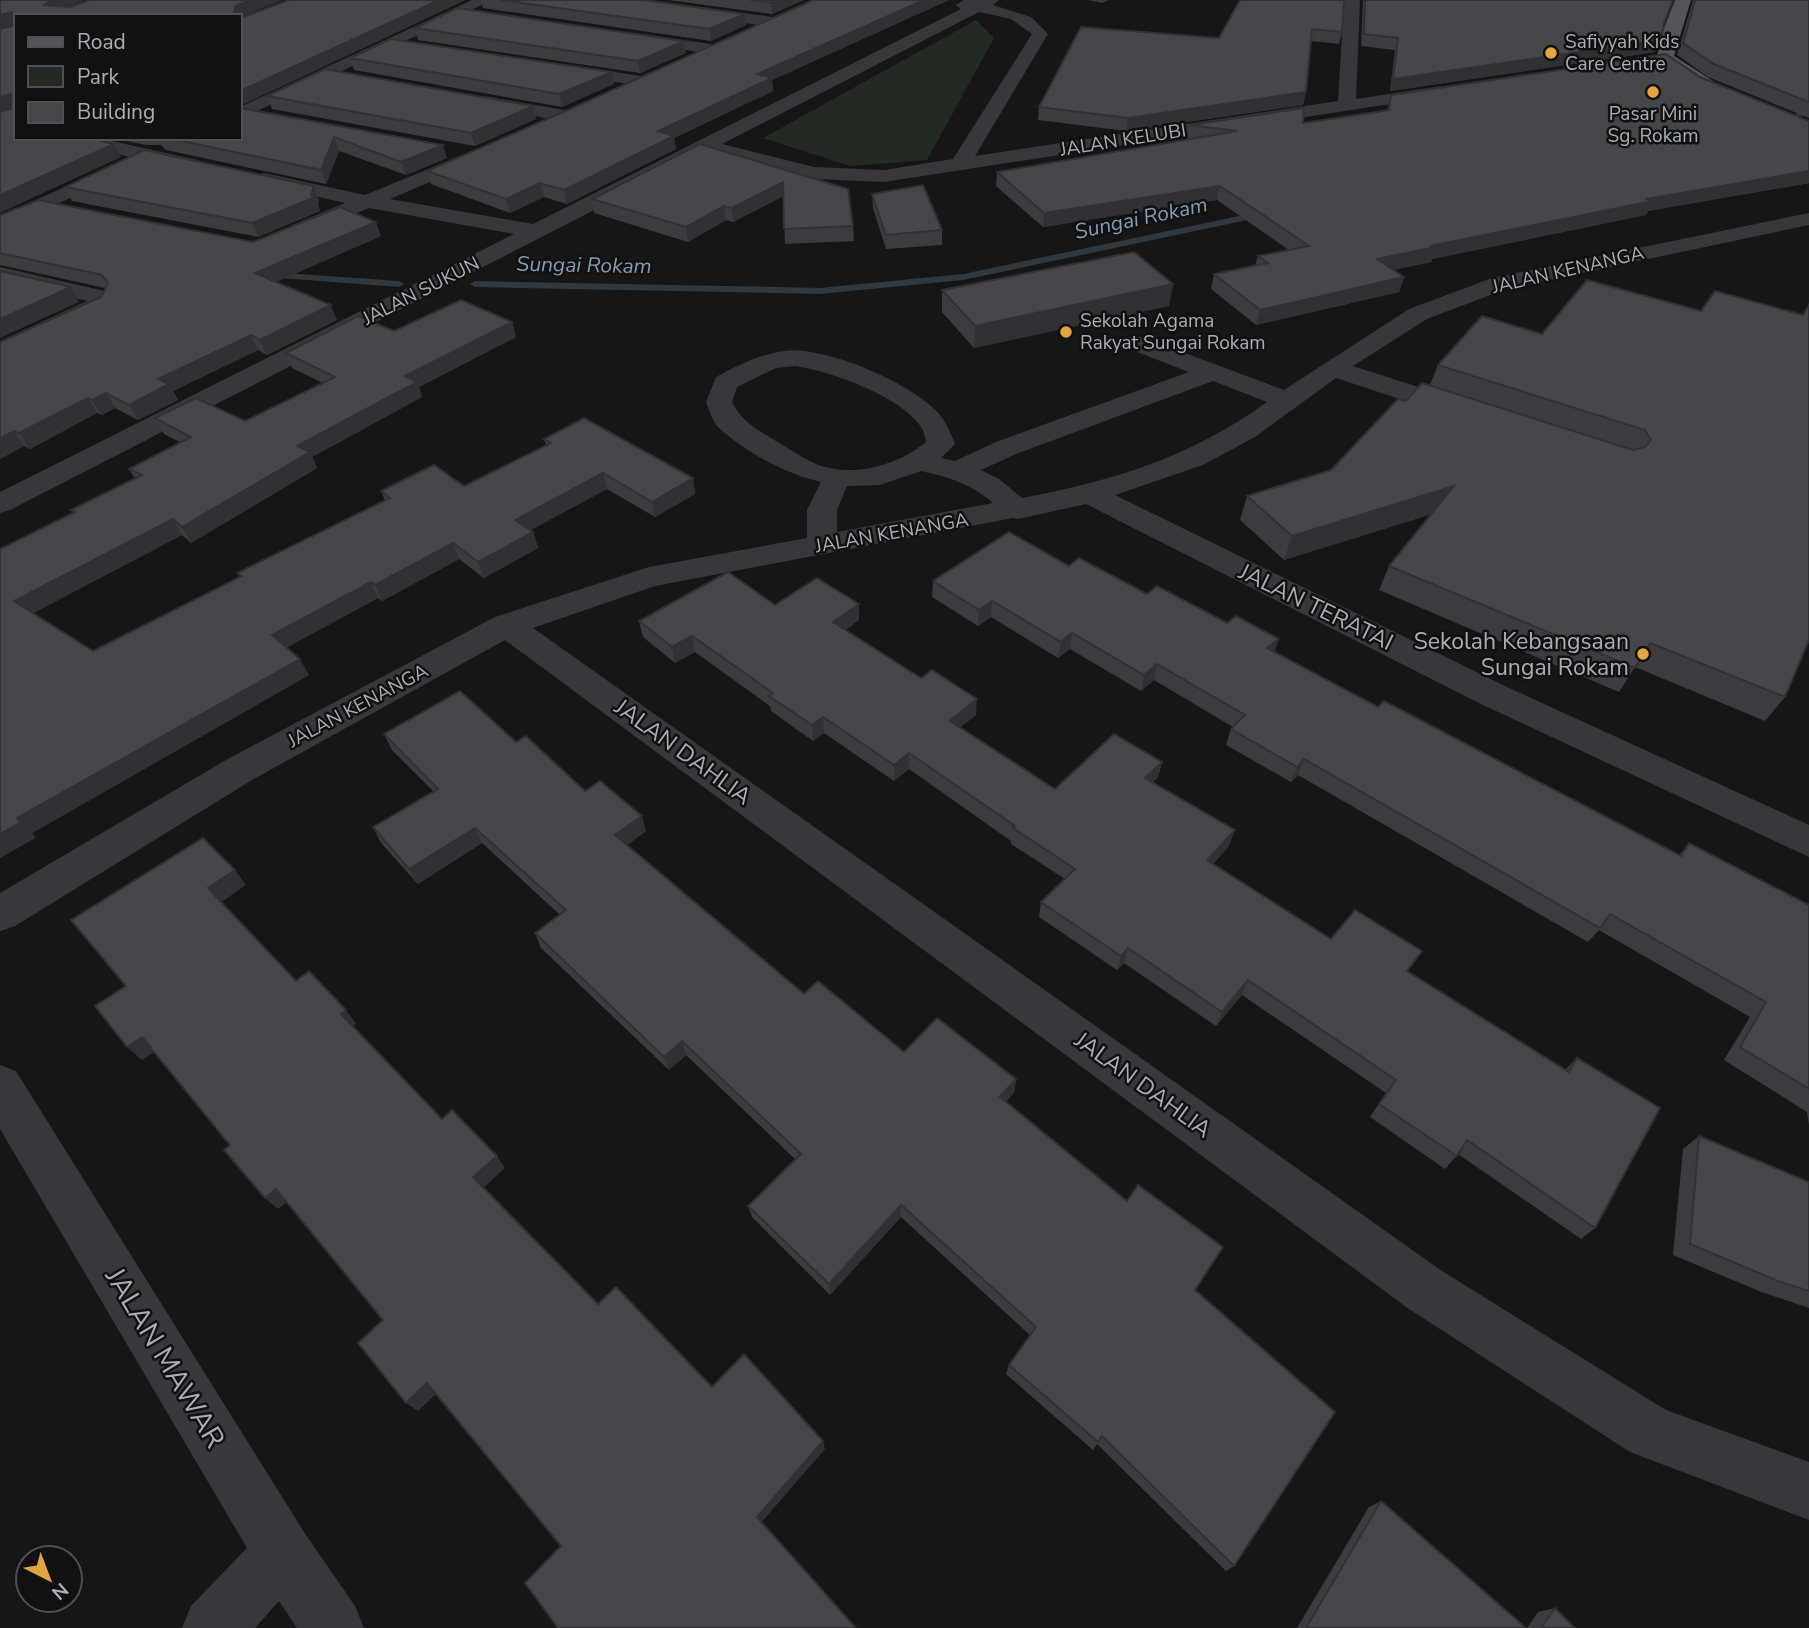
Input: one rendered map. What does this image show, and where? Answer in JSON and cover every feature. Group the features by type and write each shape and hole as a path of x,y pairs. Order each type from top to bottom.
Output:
{"main road":[{"path":"1683,0 1679,16 1659,59 1701,83 1725,93"}],"street":[{"path":"616,0 779,19 676,65"},
{"path":"1347,105 1352,0"},
{"path":"952,2 984,4 1035,24 1040,34 959,166"},
{"name":"JALAN SUKUN","path":"0,504 984,4"},
{"path":"242,113 458,12 484,8"},
{"path":"618,36 724,44"},
{"path":"390,43 416,47"},
{"path":"548,67 647,79 615,93"},
{"path":"326,73 352,78"},
{"name":"JALAN KELUBI","path":"705,146 814,173 884,176 1456,89"},
{"path":"472,99 571,113 540,127"},
{"path":"242,113 272,117"},
{"path":"79,140 212,168"},
{"path":"0,224 180,140"},
{"path":"284,237 483,152 450,150"},
{"path":"238,174 539,232"},
{"path":"43,204 84,212"},
{"name":"JALAN KENANGA","path":"0,914 239,770 507,625 649,577 1018,510 1090,494 1193,459 1245,431 1333,368 1418,314 1500,283 1809,219"},
{"path":"0,274 102,297 100,304 0,351"},
{"path":"1140,345 1288,401"},
{"path":"792,358 821,362 850,371 915,407 933,423 941,444 919,463 880,476 838,478 805,470 751,438 727,420 719,402 725,383 756,366 792,358"},
{"path":"1333,368 1490,419"},
{"path":"958,470 1006,448 1212,373"},
{"path":"919,463 958,470 989,485 1018,510"},
{"path":"824,545 819,523 824,499 838,478"},
{"name":"JALAN TERATAI","path":"1090,494 1496,696 1809,842"},
{"name":"JALAN DAHLIA","path":"507,625 1424,1289 1650,1432 1809,1491"},
{"name":"JALAN MAWAR","path":"0,1086 283,1553 334,1628"},
{"path":"213,1628 283,1553"}],"green space":[{"path":"976,20 994,38 927,160 850,166 763,138"}],"building":[{"path":"0,0 54,0 43,5 70,7 89,0 250,0 235,6 234,14 14,14 14,140 97,140 114,144 0,195 0,112 11,109 11,94 0,97 0,29 12,26 12,12 0,15"},
{"path":"289,0 439,0 242,90 242,17"},
{"path":"501,0 643,0 745,14 709,29"},
{"path":"750,0 777,0 771,3"},
{"path":"813,0 924,0 757,74 772,78 658,131 674,136 564,190 540,183 506,199 427,171 570,109"},
{"path":"1240,0 1344,0 1342,32 1312,29 1306,92 1128,118 1039,107 1081,27 1219,38"},
{"path":"1365,0 1673,0 1661,40 1393,79 1398,38 1364,34"},
{"path":"1695,0 1809,0 1809,102 1714,64 1683,43"},
{"path":"457,8 684,41 638,61 415,28"},
{"path":"391,39 612,72 559,94 350,58"},
{"path":"1666,54 1700,77 1809,121 1809,171 1647,199 1652,201 1377,259 1404,277 1260,310 1214,274 1268,263 1258,256 1309,246 1220,186 1044,213 997,172 1237,131 1190,125 1304,108 1303,123 1389,110 1391,95"},
{"path":"325,69 533,106 471,133 267,96"},
{"path":"242,108 443,145 401,162 334,137 321,170 178,140 242,140"},
{"path":"700,144 848,189 853,226 784,229 783,182 732,208 724,206 686,227 592,199"},
{"path":"144,150 314,186 311,195 315,197 252,223 65,187"},
{"path":"923,185 942,230 886,235 872,194"},
{"path":"38,200 253,242 340,207 376,222 255,273 331,305 260,340 251,335 158,379 169,384 129,405 106,393 92,400 88,398 19,433 14,431 0,438 0,342 101,297 108,283 102,275 0,253 0,215"},
{"path":"1134,252 1173,284 975,326 942,290"},
{"path":"0,271 71,287 0,319"},
{"name":"Sekolah Kebangsaan Sungai Rokam","path":"1587,280 1701,311 1715,291 1803,315 1809,305 1809,640 1785,697 1650,643 1635,668 1389,566 1454,486 1292,536 1247,496 1331,470 1398,399 1406,401 1422,383 1633,450 1645,447 1651,440 1645,430 1438,365 1482,316 1542,334"},
{"path":"461,300 512,322 405,376 417,382 297,446 310,452 182,527 173,519 14,601 93,651 242,576 237,573 390,498 381,491 434,465 464,486 551,443 544,439 584,418 693,478 652,502 603,473 515,520 533,532 478,562 453,543 375,585 371,582 272,635 300,659 17,818 21,822 0,834 0,549 142,475 129,469 191,437 155,418 196,398 245,421 335,377 286,353 358,316 394,331"},
{"path":"1009,532 1069,566 1079,558 1147,594 1157,586 1227,623 1236,616 1279,639 1267,648 1378,707 1384,701 1681,856 1689,843 1809,905 1809,1089 1740,1047 1766,1002 1610,914 1600,928 1304,759 1297,767 1231,729 1245,715 1157,664 1144,675 1072,633 1061,642 992,601 979,610 933,581"},
{"path":"728,572 775,605 817,578 859,604 833,622 921,678 932,670 977,699 950,721 1055,789 1114,734 1162,762 1145,778 1235,830 1207,860 1331,939 1355,910 1422,951 1407,971 1569,1072 1577,1058 1660,1108 1595,1228 1467,1140 1457,1156 1379,1104 1396,1080 1248,980 1222,1012 1128,948 1121,956 1041,902 1075,869 909,753 894,765 823,717 812,725 769,696 773,693 692,636 672,647 639,621"},
{"path":"460,691 516,742 526,736 585,791 600,781 642,816 615,835 804,994 818,981 904,1052 937,1018 1016,1079 1000,1097 1127,1201 1138,1185 1223,1247 1195,1290 1335,1412 1234,1566 1102,1436 1098,1442 1009,1365 1036,1327 901,1205 829,1284 748,1206 801,1154 682,1041 664,1057 535,933 566,910 475,828 409,869 373,827 438,789 384,734"},
{"path":"203,838 235,870 208,888 296,981 309,971 346,1010 341,1014 442,1119 452,1110 497,1156 473,1177 598,1304 616,1287 712,1387 744,1354 823,1441 757,1517 856,1628 558,1628 525,1583 561,1546 427,1383 406,1403 358,1343 383,1320 276,1189 265,1198 224,1150 230,1145 142,1037 127,1047 95,1006 126,986 71,920"},
{"path":"1699,1136 1809,1182 1809,1291 1690,1244"},
{"path":"1381,1501 1526,1628 1306,1628"},
{"path":"1555,1608 1575,1628 1541,1628"}],"waterway":[{"name":"Sungai Rokam","path":"1773,119 1809,113"},
{"name":"Sungai Rokam","path":"475,284 820,291 963,277 1263,214"},
{"path":"270,275 399,284"}],"place":[{"name":"Safiyyah Kids Care Centre","path":"1551,53"},
{"name":"Pasar Mini Sg. Rokam","path":"1653,92"},
{"name":"Sekolah Agama Rakyat Sungai Rokam","path":"1066,332"},
{"name":"Sekolah Kebangsaan Sungai Rokam","path":"1643,654"}]}
